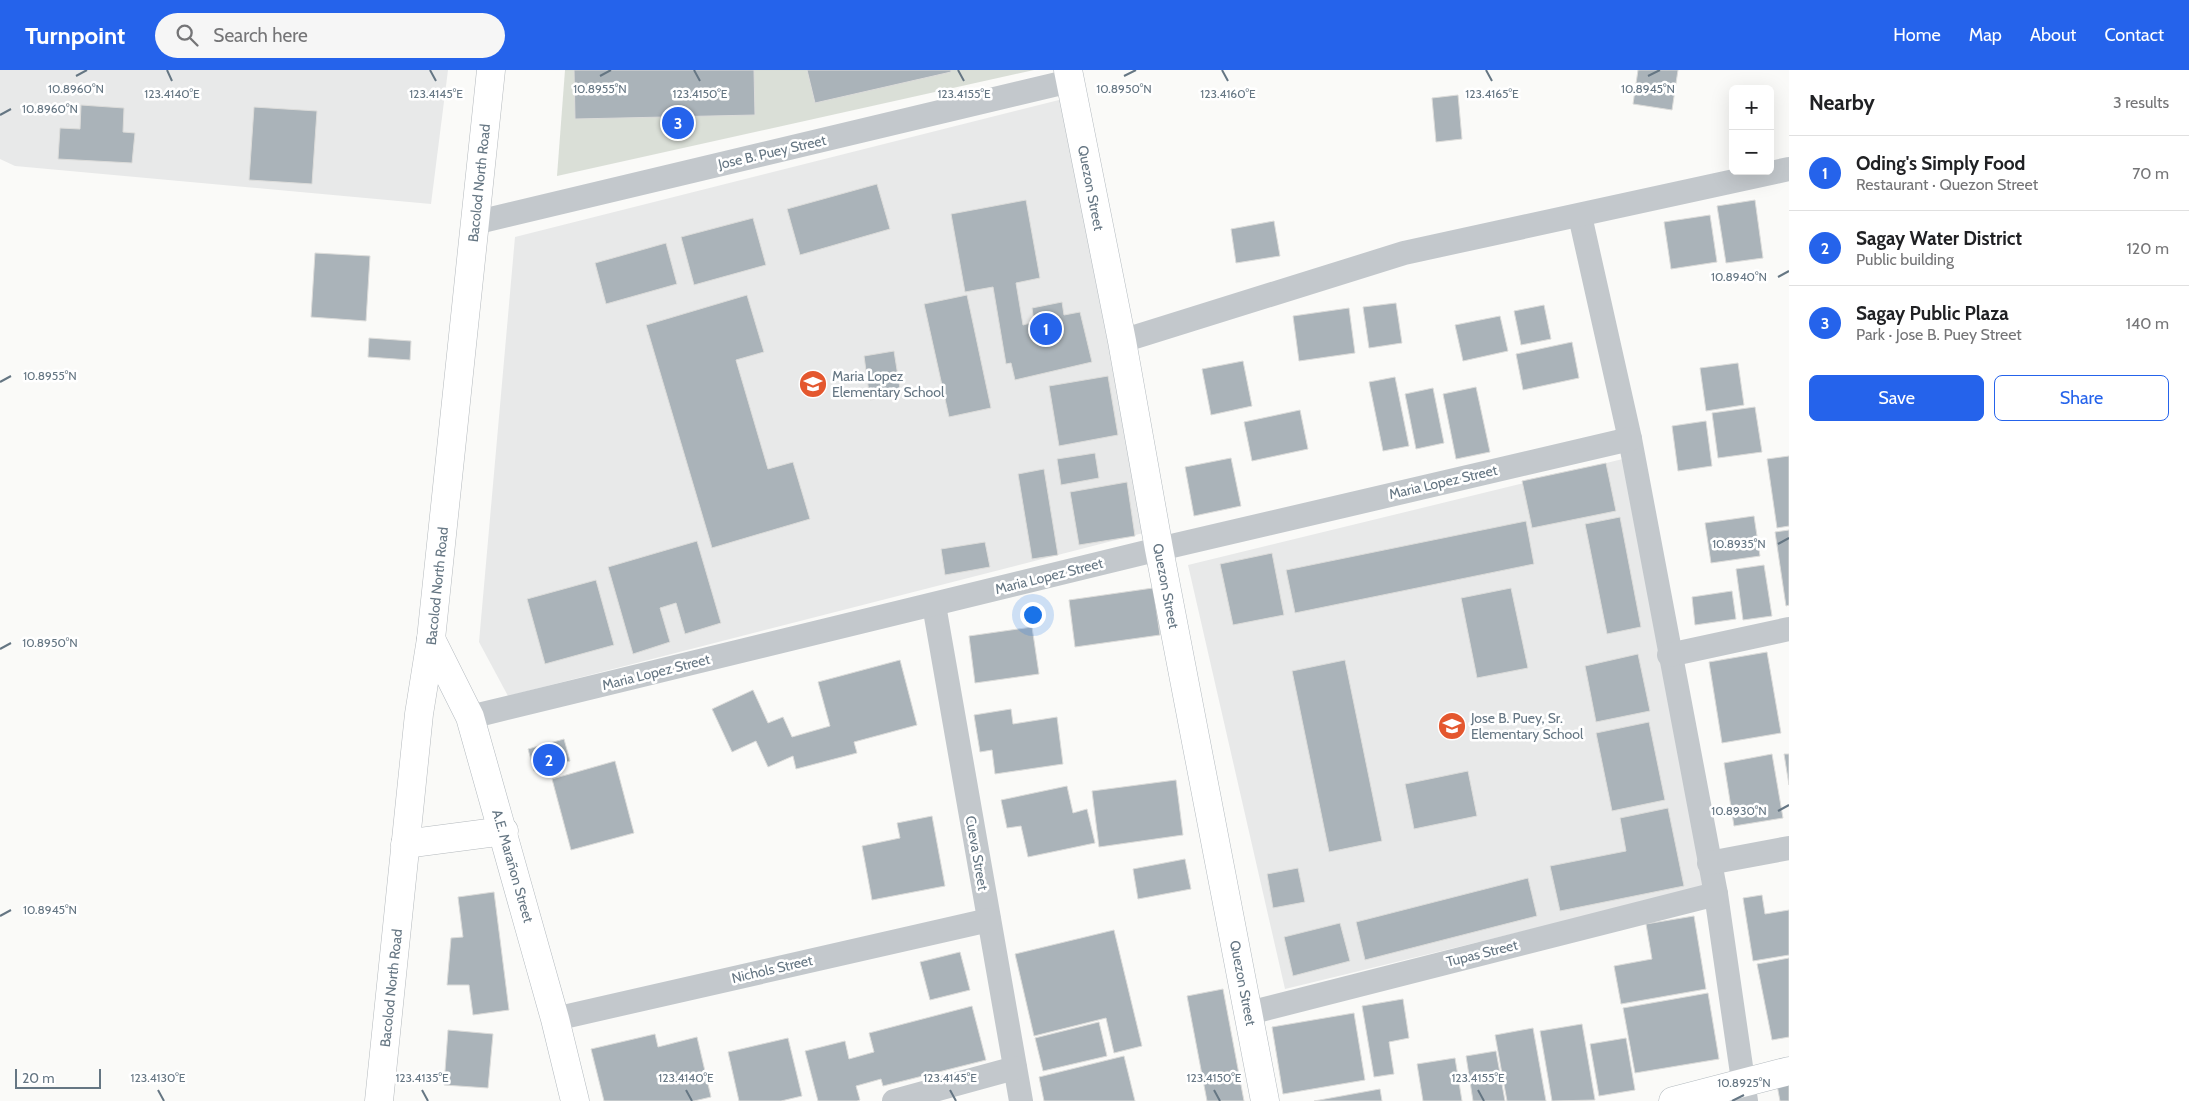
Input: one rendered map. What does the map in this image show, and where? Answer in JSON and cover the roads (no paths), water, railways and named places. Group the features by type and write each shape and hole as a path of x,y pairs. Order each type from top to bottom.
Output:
{"main road":[{"name":"Bacolod North Road","path":"379,1101 419,714 432,639 491,70"},
{"name":"Quezon Street","path":"1069,75 1122,341 1159,549 1265,1101"},
{"name":"A.E. Marañon Street","path":"432,639 470,717 504,831 555,1019 575,1101"},
{"path":"405,844 504,831"},
{"path":"1673,1101 1744,1092 1789,1071"}],"street":[{"name":"Jose B. Puey Street","path":"474,223 1069,75"},
{"path":"1122,341 1404,254 1789,169"},
{"path":"1580,216 1630,439 1716,894 1744,1092"},
{"name":"Maria Lopez Street","path":"470,717 1159,549 1630,439"},
{"name":"Cueva Street","path":"934,605 1021,1101"},
{"path":"1670,655 1789,630"},
{"path":"1709,863 1789,848"},
{"name":"Tupas Street","path":"1249,1013 1716,894"},
{"name":"Nichols Street","path":"555,1019 989,920"},
{"path":"894,1101 1015,1068"}],"place":[{"name":"Sagay Public Plaza","path":"678,123"},
{"name":"Oding's Simply Food","path":"1046,329"},
{"name":"Maria Lopez Elementary School","path":"813,384"},
{"name":"Jose B. Puey, Sr. Elementary School","path":"1452,726"},
{"name":"Sagay Water District","path":"549,760"}]}
